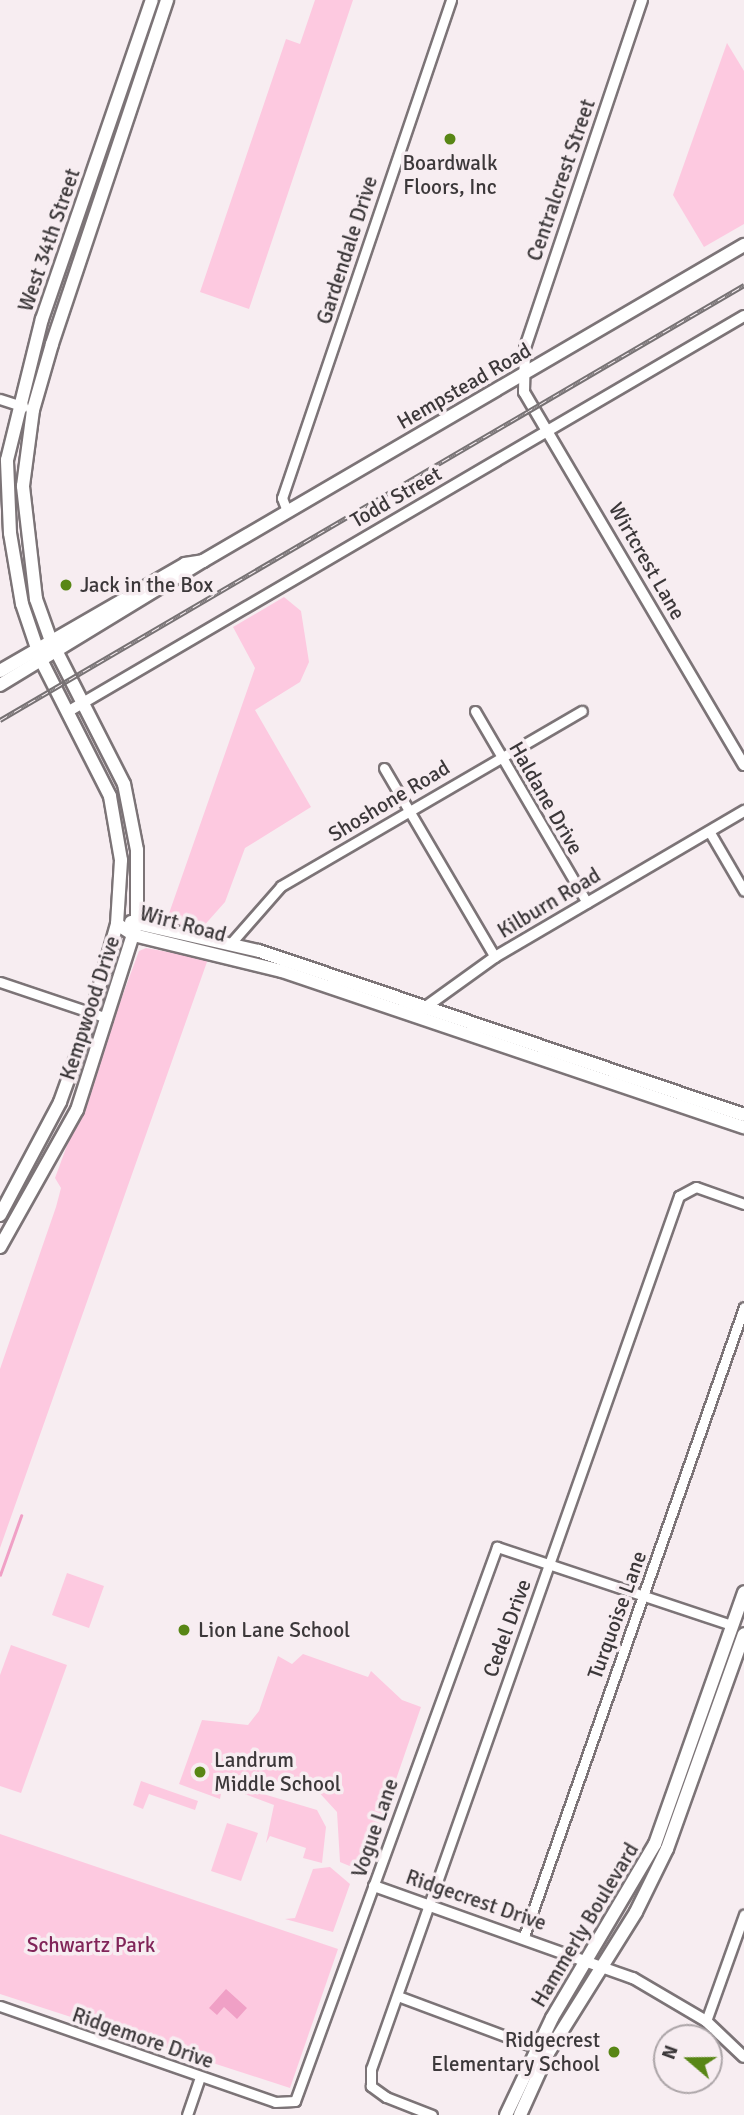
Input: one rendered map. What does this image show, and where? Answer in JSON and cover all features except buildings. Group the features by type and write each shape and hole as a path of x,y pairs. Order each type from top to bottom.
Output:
{"main road":[{"name":"West 34th Street","path":"39,655 5,534 6,486 16,405 58,272 152,0"},
{"name":"West 34th Street","path":"53,646 25,534 24,464 33,410 167,0"},
{"path":"130,66 144,71"},
{"name":"Hempstead Road","path":"0,685 53,646 744,245"},
{"path":"58,272 74,278"},
{"name":"Kempwood Drive","path":"0,1247 77,1110 135,928 138,850 129,804 83,703 53,646"},
{"name":"Hempstead Road","path":"0,671 39,655"},
{"name":"Kempwood Drive","path":"0,1216 60,1102 92,1013 117,924 121,860 112,808 69,711 39,655"},
{"path":"112,808 129,804"},
{"name":"Wirt Road","path":"117,924 420,1010 744,1115"},
{"name":"Wirt Road","path":"135,928 231,943 744,1127"},
{"name":"Hammerly Boulevard","path":"506,2115 661,1847 738,1627 744,1592"},
{"path":"729,1676 744,1610"},
{"name":"Hammerly Boulevard","path":"696,1750 729,1676 744,1634"},
{"name":"Hammerly Boulevard","path":"520,2115 542,2050"}],"street":[{"name":"Gardendale Drive","path":"287,511 282,498 451,0"},
{"name":"Centralcrest Street","path":"522,374 525,348 642,0"},
{"name":"Todd Street","path":"69,711 744,316"},
{"name":"Wirtcrest Lane","path":"522,374 524,392 744,765"},
{"path":"0,399 33,410"},
{"name":"Haldane Drive","path":"475,711 587,903"},
{"name":"Shoshone Road","path":"231,943 281,886 501,755 582,711"},
{"path":"384,768 495,957"},
{"path":"744,811 709,831 744,891"},
{"name":"Kilburn Road","path":"420,1010 495,957 709,831"},
{"path":"0,982 107,1018"},
{"name":"Cedel Drive","path":"432,2115 371,2086 371,2069 678,1196 689,1188 744,1204"},
{"name":"Turquoise Lane","path":"524,1936 744,1307"},
{"name":"Vogue Lane","path":"275,2102 295,2101 301,2090 496,1547 549,1563"},
{"path":"549,1563 738,1627"},
{"name":"Ridgecrest Drive","path":"374,1886 524,1936 660,1991 706,2021 744,2057"},
{"path":"706,2021 744,1915"},
{"path":"398,1996 542,2050"},
{"name":"Ridgemore Drive","path":"0,2006 275,2102"},
{"path":"187,2115 200,2077"}],"green space":[{"path":"315,0 353,0 249,309 200,292 286,39 300,44"},
{"path":"727,43 744,71 744,224 704,247 673,195"},
{"path":"284,597 301,611 309,662 300,682 255,710 311,807 245,848 225,902 201,929 166,922 255,668 233,627"},
{"path":"146,948 208,959 0,1548 0,1369 56,1207 61,1188 55,1178 139,951"},
{"path":"67,1573 104,1586 89,1628 52,1615"},
{"path":"11,1645 67,1665 21,1793 0,1786 0,1675"},
{"path":"303,1654 368,1677 371,1671 402,1700 421,1707 364,1872 340,1862 337,1812 315,1788 239,1775 222,1788 220,1799 179,1784 202,1720 248,1725 259,1711 278,1656 292,1664"},
{"path":"141,1781 198,1801 195,1810 149,1794 143,1809 133,1805"},
{"path":"246,1789 317,1810 326,1827 322,1863 303,1858 306,1848 270,1836 266,1843 274,1805 242,1793"},
{"path":"227,1823 258,1833 241,1881 211,1871"},
{"name":"Schwartz Park","path":"0,1834 338,1949 290,2088 0,1994"},
{"path":"330,1867 350,1884 333,1932 285,1919 295,1918 313,1869"}],"shaded area":[{"path":"226,1989 247,2008 237,2019 224,2007 217,2015 209,2008"}],"waterway":[{"path":"0,1575 21,1516"}],"railway":[{"path":"0,720 744,285"}],"place":[{"name":"Boardwalk Floors, Inc","path":"450,139"},
{"name":"Jack in the Box","path":"66,585"},
{"name":"Lion Lane School","path":"184,1630"},
{"name":"Landrum Middle School","path":"200,1772"},
{"name":"Ridgecrest Elementary School","path":"614,2052"}]}
